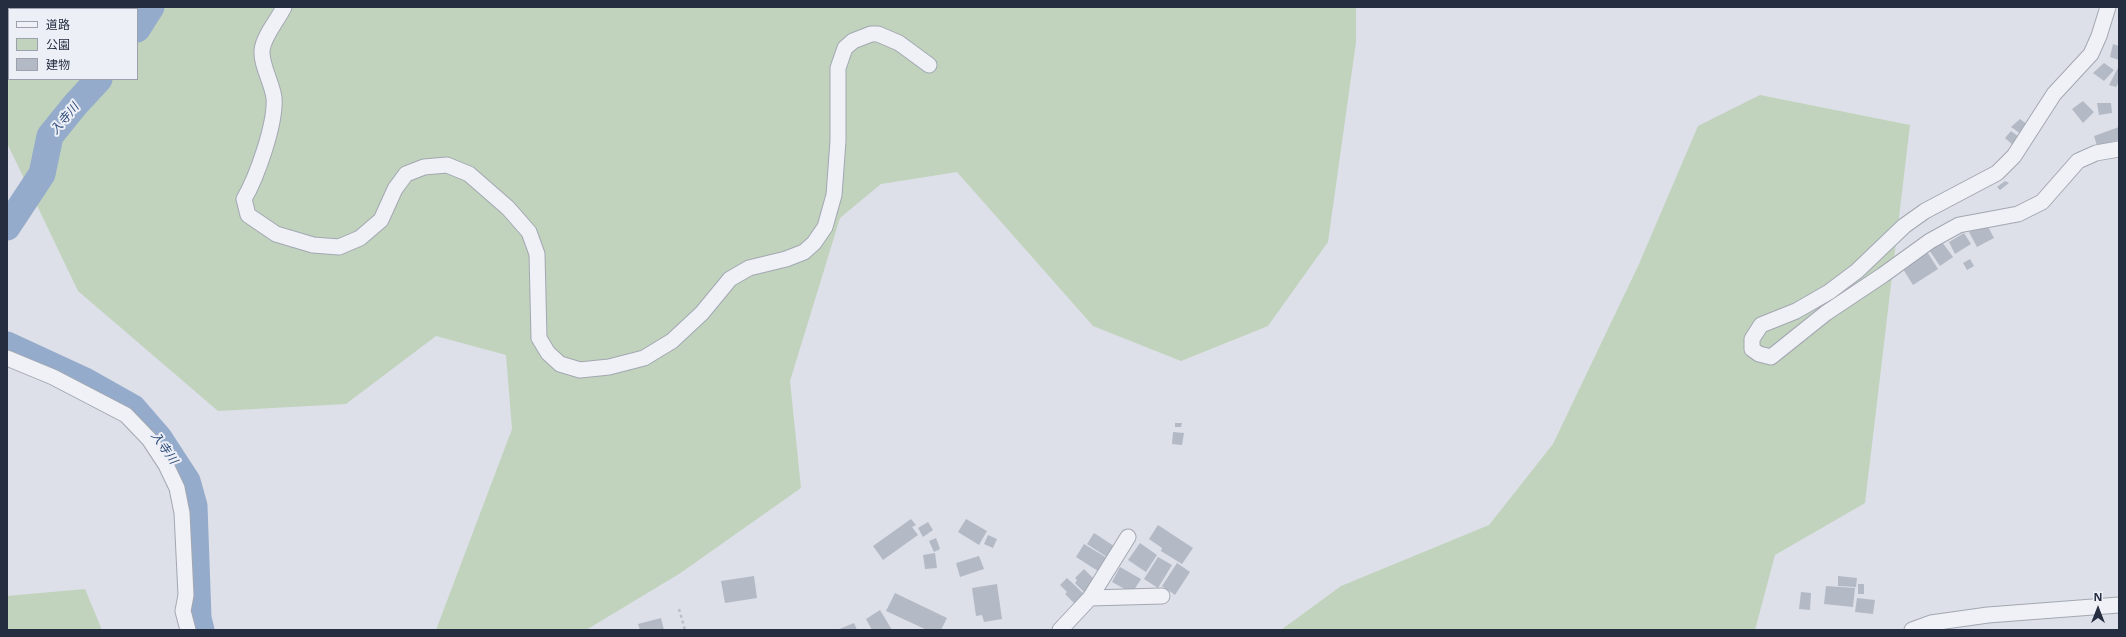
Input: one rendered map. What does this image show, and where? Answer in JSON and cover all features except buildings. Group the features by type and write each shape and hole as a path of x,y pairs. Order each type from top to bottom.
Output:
{"street":[{"path":"284,7 262,50 274,97 273,112 270,128 253,185 244,199 248,215 276,234 313,245 339,247 360,238 381,220 395,189 406,174 424,167 447,165 469,174 508,208 529,232 537,254 539,338 548,353 560,364 580,370 609,367 644,358 672,341 702,313 730,279 749,268 786,259 804,252 814,243 825,226 834,195 838,141 838,68 845,48 853,41 871,34 878,34 899,43 929,65"},
{"path":"2108,7 2100,36 2091,54 2054,94 2014,156 1997,173 1925,212 1904,226 1857,271 1829,292 1796,311 1761,325 1752,339 1752,349 1759,354 1771,357 1826,313 1883,275 1930,241 1959,225 2018,214 2042,202 2078,161 2096,153 2119,149"},
{"path":"7,358 53,378 126,415 149,439 166,465 177,488 182,513 186,595 183,611 188,630"},
{"path":"1060,630 1090,598 1128,538"},
{"path":"1090,598 1162,596"},
{"path":"1912,630 1931,623 1988,615 2119,605"}],"path":[{"path":"679,609 685,630"}],"green space":[{"path":"7,7 1356,7 1356,42 1328,242 1268,326 1181,361 1093,326 957,172 881,184 840,218 790,381 801,488 679,574 586,630 436,630 512,429 506,355 436,336 346,404 218,411 78,291 7,143"},
{"path":"1760,95 1910,125 1865,503 1775,555 1755,630 1281,630 1341,586 1489,525 1553,444 1639,264 1698,126"},
{"path":"85,589 102,630 7,630 7,596"}],"waterway":[{"name":"入寺川","path":"138,27 151,7"},
{"name":"入寺川","path":"7,227 42,174 50,136 75,105 98,80"},
{"name":"入寺川","path":"7,345 85,381 133,408 159,438 187,481 194,506 198,618 201,630"}]}
